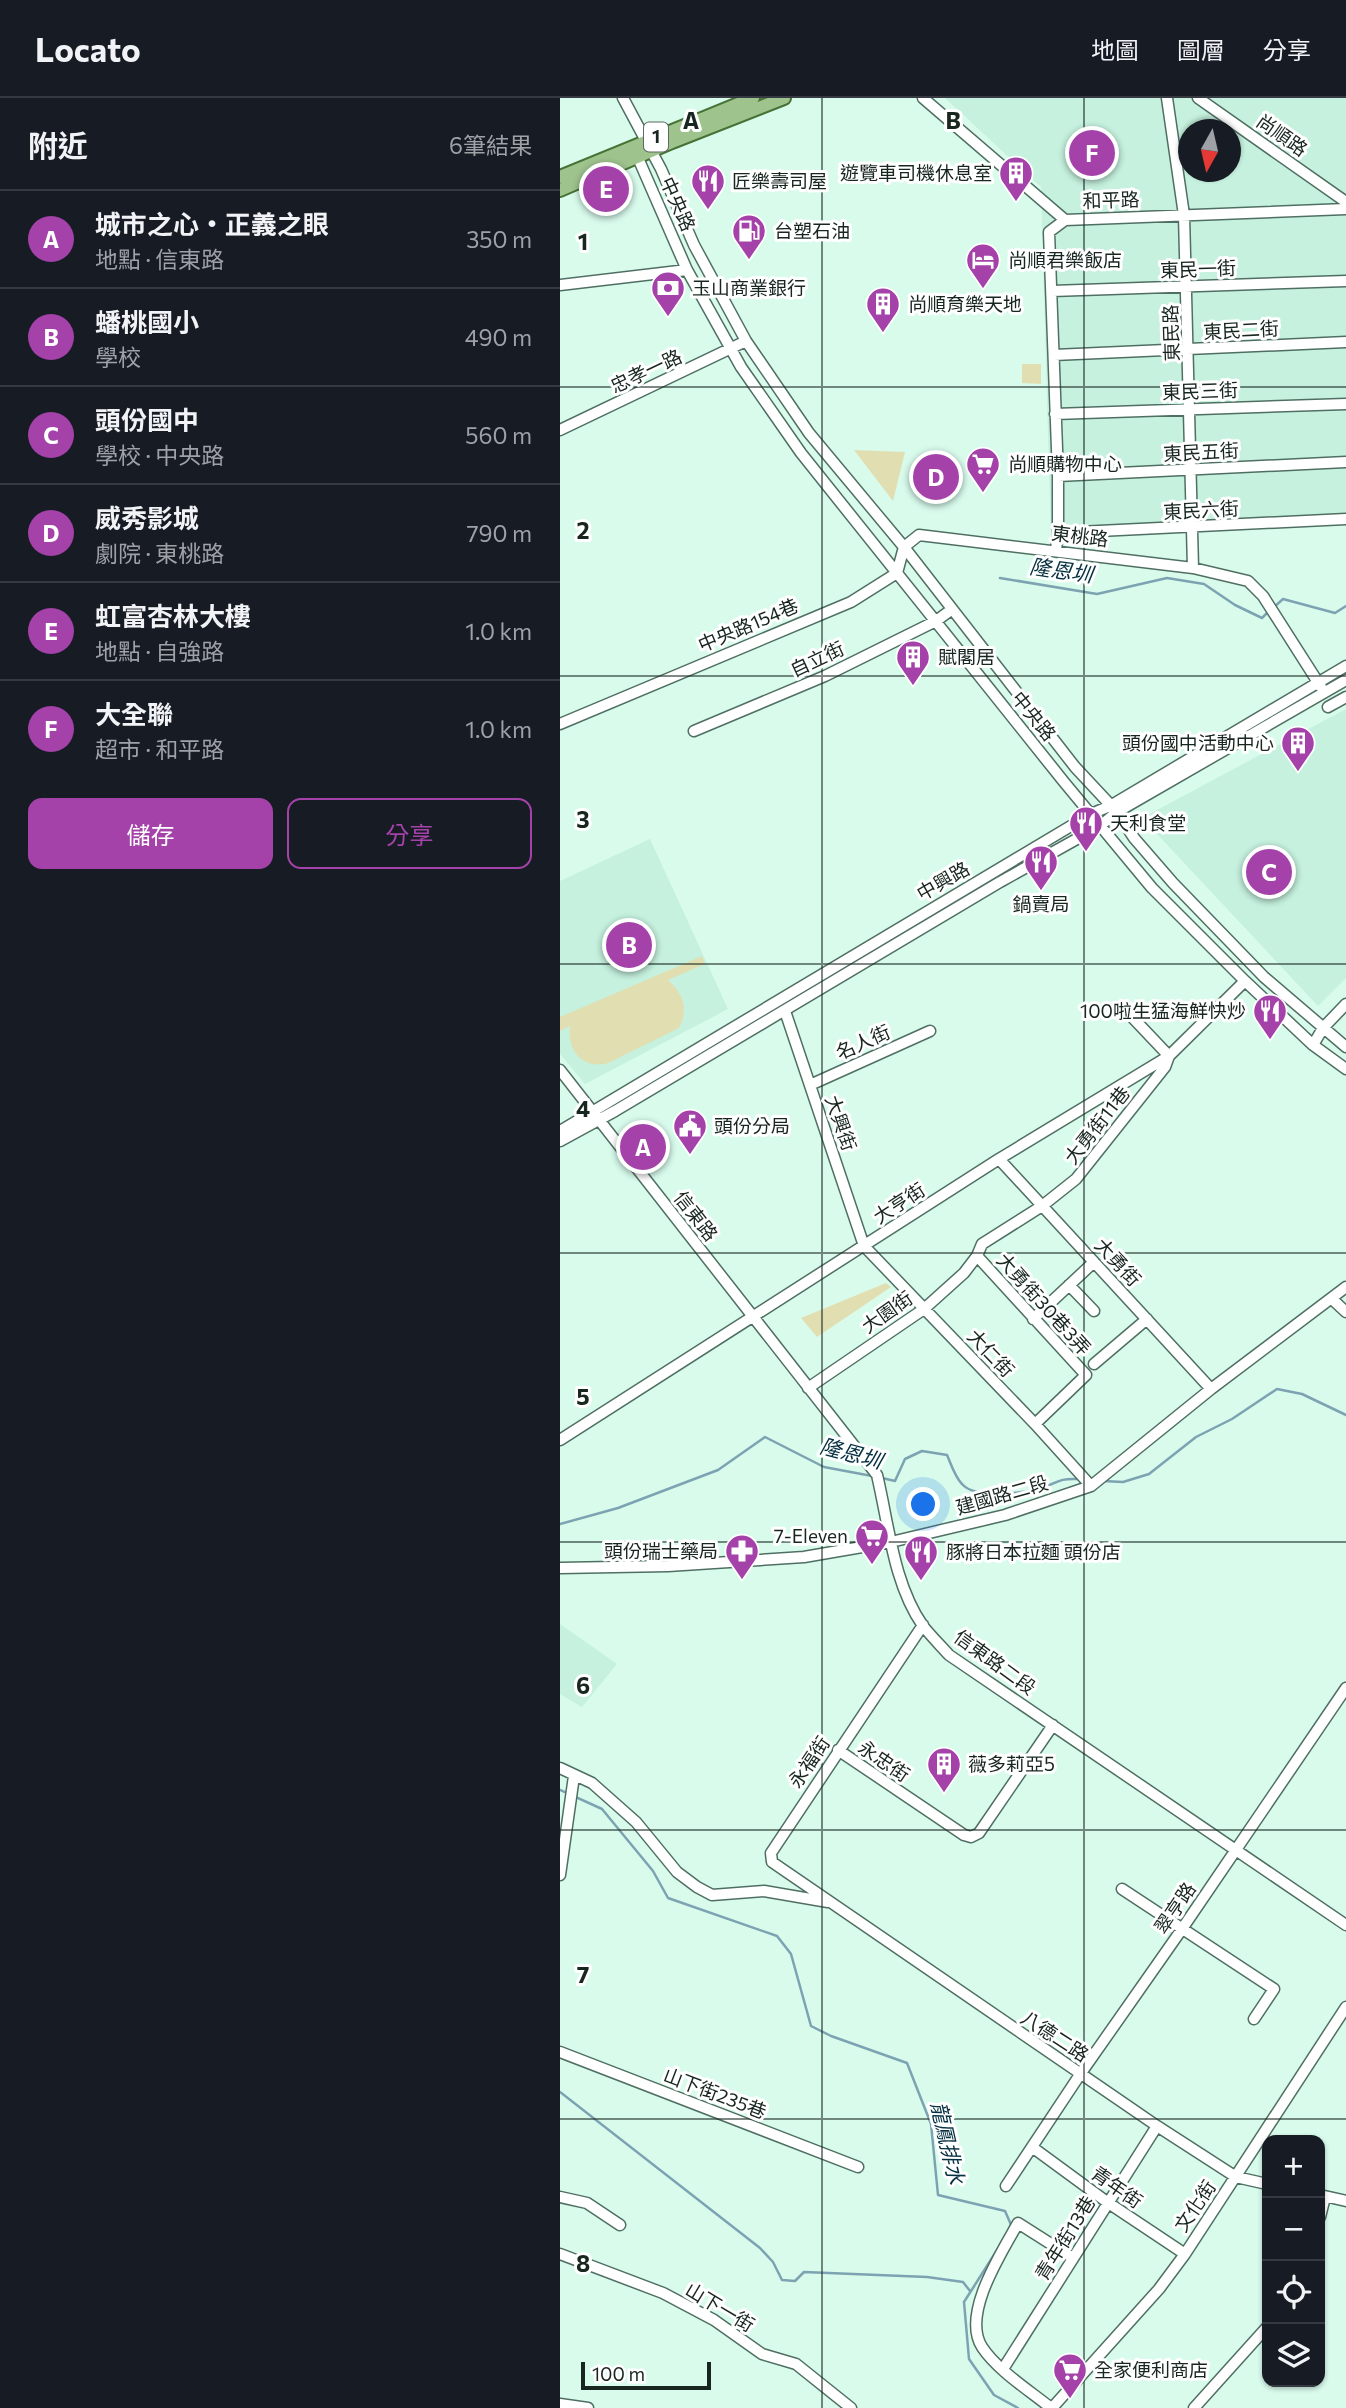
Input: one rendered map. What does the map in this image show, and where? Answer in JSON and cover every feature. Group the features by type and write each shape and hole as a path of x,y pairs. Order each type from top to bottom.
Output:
{"main road":[{"name":"1","path":"560,177 649,146 746,105 785,98"},
{"name":"1","path":"560,190 638,158 649,146"}],"street":[{"name":"中央路","path":"623,98 649,146 694,245 746,341 809,433 904,547 1075,767 1113,809 1134,838 1202,914 1264,977 1346,1047"},
{"name":"和平路","path":"923,98 1065,220 1346,209"},
{"name":"東民路","path":"1167,98 1184,215 1188,287 1193,568"},
{"name":"尚順路","path":"1198,98 1346,202"},
{"name":"中央路","path":"638,158 687,270 741,367 801,453 1100,826 1161,897 1313,1045 1346,1069"},
{"path":"1056,550 1058,476 1049,232 1065,220"},
{"path":"560,285 687,270"},
{"name":"東民一街","path":"1052,291 1346,281"},
{"name":"忠孝一路","path":"560,430 746,341"},
{"name":"東民二街","path":"1054,355 1346,342"},
{"name":"東民三街","path":"1055,414 1346,404"},
{"name":"東民五街","path":"1058,476 1346,463"},
{"name":"東民六街","path":"1058,533 1346,519"},
{"name":"東桃路","path":"904,547 919,535 1193,568 1248,581 1264,596 1318,682"},
{"path":"897,573 904,547"},
{"name":"中央路154巷","path":"560,724 851,602 897,573"},
{"name":"自立街","path":"694,732 825,676 936,621 951,610"},
{"name":"中興路","path":"560,1131 594,1116 785,1011 1000,882 1100,826 1113,809 1346,666"},
{"name":"中興路","path":"560,1141 594,1116 1091,814 1113,809 1346,680"},
{"path":"1318,682 1324,692"},
{"path":"1328,707 1346,697"},
{"path":"995,871 1000,882"},
{"name":"大亨街","path":"560,1440 999,1159 1169,1056 1245,981"},
{"path":"1313,1045 1323,1028 1346,1004"},
{"name":"大興街","path":"785,1011 864,1246"},
{"path":"1133,1018 1169,1056"},
{"name":"名人街","path":"810,1085 930,1031"},
{"name":"大勇街11巷","path":"977,1256 982,1244 1042,1206 1076,1179 1165,1067 1169,1056"},
{"name":"信東路","path":"560,1070 754,1317"},
{"name":"大勇街","path":"999,1159 1211,1389"},
{"name":"大仁街","path":"864,1246 1091,1486"},
{"name":"大園街","path":"808,1388 924,1308 964,1273 977,1256"},
{"name":"大勇街30巷3弄","path":"977,1256 1086,1375 1035,1424"},
{"path":"1033,1319 1094,1262"},
{"path":"1069,1285 1094,1311"},
{"name":"建國路二段","path":"560,1569 668,1566 804,1557 891,1542 1005,1515 1091,1486 1211,1389 1346,1287"},
{"path":"1332,1299 1346,1312"},
{"name":"信東路二段","path":"754,1317 878,1477 891,1542 905,1591 923,1625 949,1655 1346,1925"},
{"path":"1094,1364 1147,1319"},
{"name":"永福街","path":"831,1902 772,1862 771,1853 923,1625"},
{"name":"翠亨路","path":"1006,2186 1080,2073 1346,1688"},
{"name":"永忠街","path":"838,1751 964,1835 971,1837 979,1833 1053,1725"},
{"path":"560,1768 573,1780 592,1783 636,1822 677,1872 696,1887 712,1895 764,1891 831,1902"},
{"path":"560,1875 573,1780"},
{"path":"1122,1889 1274,1989 1254,2019"},
{"name":"八德二路","path":"831,1902 923,1968 1157,2126 1236,2177 1262,2183"},
{"name":"文化街","path":"1052,2408 1159,2289 1185,2254 1346,2007"},
{"name":"山下街235巷","path":"560,2052 858,2167"},
{"name":"青年街13巷","path":"1003,2369 1157,2126"},
{"name":"青年街","path":"1032,2147 1185,2254"},
{"path":"560,2197 587,2203 620,2225"},
{"path":"1325,2197 1346,2201"},
{"path":"1052,2408 1003,2369 982,2346 977,2329 981,2297 1018,2222 1073,2258"},
{"name":"山下一街","path":"560,2254 673,2298 714,2320 762,2354 796,2364 851,2408"},
{"path":"1194,2408 1262,2332"},
{"path":"560,2404 588,2408"}],"shaded area":[{"path":"945,98 1346,98 1346,523 1051,539 1041,187"},
{"path":"1022,364 1041,364 1041,384 1022,383"},
{"path":"854,450 905,452 893,501"},
{"path":"1346,709 1346,978 1318,1006 1142,818"},
{"path":"650,839 728,1009 585,1084 560,1054 560,881"},
{"path":"702,956 705,964 668,980 683,1002 684,1014 679,1028 604,1064 588,1063 576,1054 571,1041 570,1026 560,1031 560,1017"},
{"path":"886,1283 891,1287 817,1337 801,1318"},
{"path":"560,1624 617,1664 582,1707 560,1694"}],"waterway":[{"name":"隆恩圳","path":"1000,578 1097,594 1167,578 1204,584 1235,605 1262,618 1268,612"},
{"name":"隆恩圳","path":"1273,608 1283,599 1335,613 1346,606"},
{"name":"隆恩圳","path":"1103,1481 1123,1482 1149,1474 1196,1437 1232,1419 1277,1389 1302,1394 1346,1415"},
{"name":"隆恩圳","path":"560,1524 618,1508 718,1470 765,1437 824,1467 872,1476"},
{"name":"隆恩圳","path":"882,1478 895,1481 905,1459 922,1451 947,1455 962,1484 969,1489 988,1494 1023,1492 1061,1480 1077,1479"},
{"name":"龍鳳排水","path":"560,1790 602,1809 653,1871 668,1898 777,1936 791,1954 811,2026 831,2036 907,2063 931,2124 938,2195 1005,2211 1012,2227"},
{"path":"560,2092 760,2248 773,2262 782,2280 795,2281 804,2272 927,2277 963,2282 970,2291"},
{"name":"龍鳳排水","path":"999,2247 964,2302 969,2359 994,2395 1018,2408"}],"place":[{"name":"大全聯","path":"1092,153"},
{"name":"虹富杏林大樓","path":"606,189"},
{"name":"遊覽車司機休息室","path":"1016,203"},
{"name":"匠樂壽司屋","path":"708,211"},
{"name":"台塑石油","path":"749,261"},
{"name":"尚順君樂飯店","path":"983,290"},
{"name":"玉山商業銀行","path":"668,318"},
{"name":"尚順育樂天地","path":"883,334"},
{"name":"威秀影城","path":"936,477"},
{"name":"尚順購物中心","path":"983,494"},
{"name":"賦閣居","path":"913,687"},
{"name":"頭份國中活動中心","path":"1298,773"},
{"name":"天利食堂","path":"1086,853"},
{"name":"頭份國中","path":"1269,872"},
{"name":"鍋賣局","path":"1041,892"},
{"name":"蟠桃國小","path":"629,945"},
{"name":"100啦生猛海鮮快炒","path":"1270,1041"},
{"name":"城市之心‧正義之眼","path":"643,1147"},
{"name":"頭份分局","path":"690,1156"},
{"name":"7-Eleven","path":"872,1566"},
{"name":"頭份瑞士藥局","path":"742,1581"},
{"name":"豚將日本拉麵 頭份店","path":"921,1582"},
{"name":"薇多莉亞5","path":"944,1794"},
{"name":"全家便利商店","path":"1070,2400"}]}
